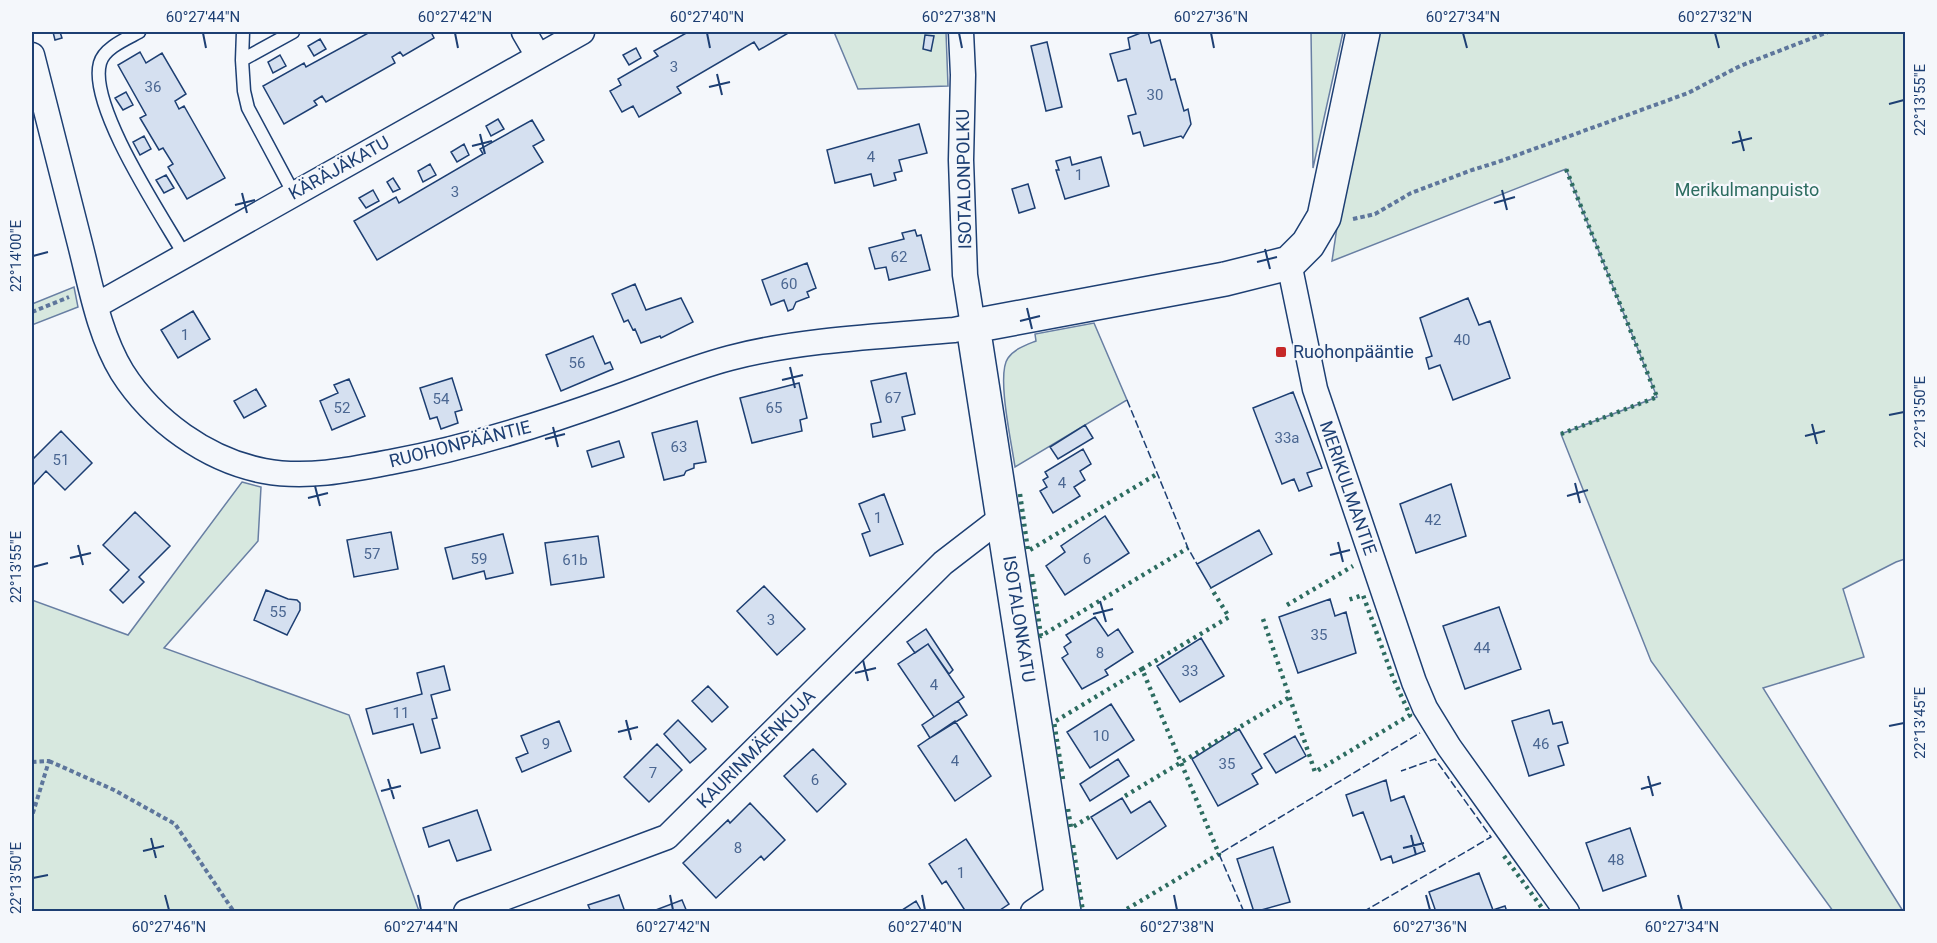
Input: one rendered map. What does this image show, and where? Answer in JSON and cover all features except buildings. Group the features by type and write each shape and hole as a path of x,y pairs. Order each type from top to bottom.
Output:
{"street":[{"path":"524,32 538,56"},
{"name":"KÄRÄJÄKATU","path":"94,297 185,256 582,32"},
{"name":"ISOTALONPOLKU","path":"961,32 963,84 961,160 965,275 973,326"},
{"path":"1289,263 1308,244 1324,218 1363,32"},
{"name":"RUOHONPÄÄNTIE","path":"32,55 94,297 105,334 120,368 139,394 166,422 199,446 233,463 266,471 300,474 344,471 504,436 676,374 733,357 833,341 954,330 1225,279 1289,263"},
{"name":"MERIKULMANTIE","path":"1289,263 1315,389 1414,682 1425,708 1449,747 1568,912"},
{"name":"ISOTALONKATU","path":"973,326 1062,902"},
{"name":"KAURINMÄENKUJA","path":"466,912 667,837 943,563 1004,516"},
{"path":"1033,912 1062,902"}],"lane":[{"path":"139,32 106,53 100,62 99,75 107,113 118,142 185,256"},
{"path":"243,32 244,91 248,108 294,194"},
{"path":"242,60 293,32"}],"path":[{"path":"1345,220 1375,214 1411,193 1436,183 1688,93 1740,66 1828,32"},
{"path":"32,312 94,297"},
{"path":"32,762 49,761 114,790 175,824 234,912"},
{"path":"32,816 49,761"}],"green space":[{"path":"834,32 946,32 948,86 858,89"},
{"path":"1311,32 1343,32 1313,168"},
{"name":"Merikulmanpuisto","path":"1380,32 1905,32 1905,559 1843,589 1864,657 1763,688 1903,911 1833,911 1651,661 1561,434 1657,397 1566,169 1332,261 1340,207"},
{"path":"74,287 78,307 32,325 32,304"},
{"path":"1094,323 1127,400 1015,467 1004,394 1005,366 1008,358 1017,350 1036,341 1035,334"},
{"path":"242,482 261,487 258,541 164,648 349,715 419,911 32,911 32,600 128,635"}],"hedge":[{"path":"1561,434 1657,397 1566,169"},
{"path":"1020,494 1028,551 1157,474"},
{"path":"1032,574 1041,636 1188,548"},
{"path":"1287,605 1353,566"},
{"path":"1142,669 1229,617 1211,588"},
{"path":"1263,619 1315,772 1410,715 1393,678 1363,595 1348,600"},
{"path":"1063,779 1054,722 1142,669 1219,854 1122,912"},
{"path":"1125,796 1290,697"},
{"path":"1068,809 1071,828 1093,815"},
{"path":"1073,845 1083,912"},
{"path":"1504,856 1545,912"}],"fence":[{"path":"1127,400 1188,548 1197,564"},
{"path":"1244,912 1219,854 1420,733"},
{"path":"1363,912 1491,837 1435,759 1401,771"}],"place":[{"name":"Ruohonpääntie","path":"1281,352"}]}
